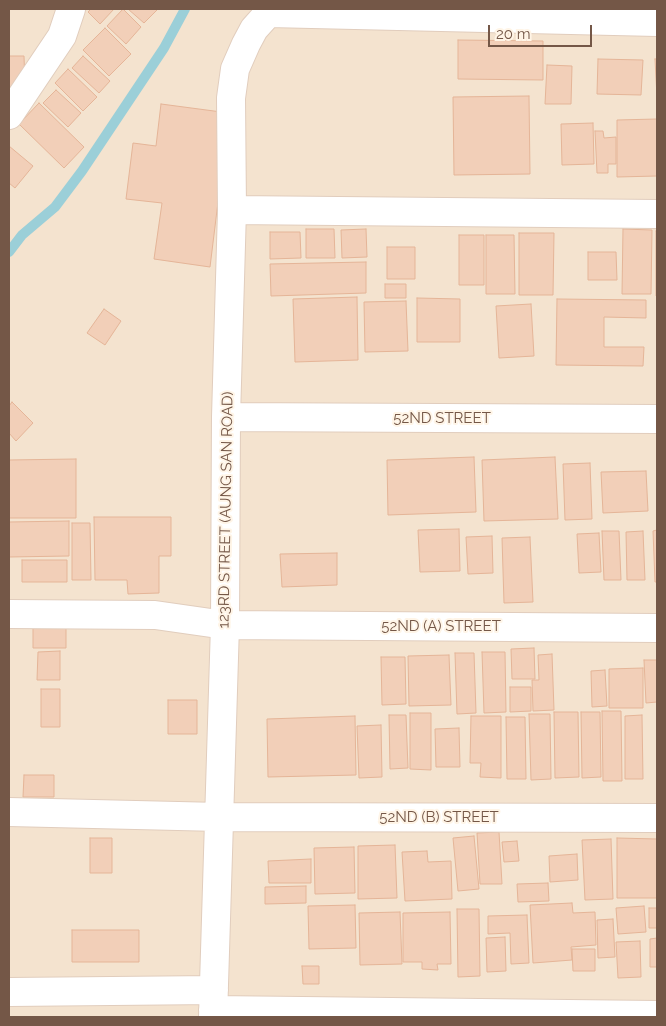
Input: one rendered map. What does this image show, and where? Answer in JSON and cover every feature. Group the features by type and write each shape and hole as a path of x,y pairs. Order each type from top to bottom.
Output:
{"street":[{"path":"9,115 62,36 71,9"},
{"path":"271,11 657,22"},
{"name":"123RD STREET (AUNG SAN ROAD)","path":"214,1006 225,625 226,418 232,210 232,98 235,69 254,29 271,11"},
{"path":"232,210 657,214"},
{"name":"52ND STREET","path":"226,418 657,419"},
{"name":"52ND (A) STREET","path":"9,614 155,615 225,625 657,628"},
{"name":"52ND (B) STREET","path":"9,812 220,817 657,818"},
{"path":"9,992 214,1006 657,1015"}],"shaded area":[{"path":"9,9 657,9 657,1017 9,1017"}],"building":[{"path":"91,9 114,9 100,24 88,12"},
{"path":"123,9 141,27 126,44 107,26"},
{"path":"128,9 158,9 144,23"},
{"path":"105,28 131,54 109,76 83,50"},
{"path":"458,40 543,41 543,80 458,79"},
{"path":"9,56 24,56 25,86 9,87"},
{"path":"83,56 110,81 99,93 72,68"},
{"path":"598,59 643,60 641,95 597,94"},
{"path":"655,59 657,59 657,97"},
{"path":"547,65 572,66 571,104 545,104"},
{"path":"68,69 97,97 83,111 55,83"},
{"path":"56,90 81,113 68,127 43,103"},
{"path":"529,96 530,174 454,175 453,97"},
{"path":"39,103 84,147 64,168 19,124"},
{"path":"161,104 229,113 210,267 154,259 162,203 126,199 133,143 156,146"},
{"path":"657,119 657,176 617,177 617,120"},
{"path":"593,123 594,164 562,165 561,124"},
{"path":"595,131 603,131 604,138 616,137 616,164 608,164 608,173 597,173"},
{"path":"9,146 33,166 15,188 9,183"},
{"path":"306,229 334,229 335,258 306,258"},
{"path":"366,229 367,257 342,258 341,230"},
{"path":"623,229 652,230 651,294 622,294"},
{"path":"657,231 657,296 656,296"},
{"path":"270,232 300,232 301,258 270,259"},
{"path":"519,233 554,233 553,295 519,295"},
{"path":"459,235 484,235 484,285 459,285"},
{"path":"486,235 514,235 515,294 486,294"},
{"path":"387,247 415,247 415,279 387,279"},
{"path":"588,252 616,252 617,280 588,280"},
{"path":"366,262 366,293 271,296 270,264"},
{"path":"385,284 406,284 406,298 385,298"},
{"path":"357,297 358,360 295,362 293,299"},
{"path":"417,298 460,299 460,342 417,342"},
{"path":"557,299 646,300 646,318 604,317 604,347 644,347 643,366 556,365"},
{"path":"406,301 408,351 365,352 364,302"},
{"path":"531,304 534,356 499,358 496,306"},
{"path":"104,309 121,321 105,345 87,333"},
{"path":"12,402 33,423 16,441 9,433 9,406"},
{"path":"474,457 476,512 388,515 387,460"},
{"path":"555,457 558,519 484,521 482,460"},
{"path":"76,459 76,518 9,518 9,460"},
{"path":"590,463 592,519 565,520 563,464"},
{"path":"646,471 648,511 603,513 601,472"},
{"path":"94,517 171,517 171,556 159,556 159,593 128,594 127,580 95,580"},
{"path":"69,521 69,556 9,557 9,522"},
{"path":"72,523 90,523 91,580 72,580"},
{"path":"459,529 460,571 420,572 418,530"},
{"path":"657,530 657,582 655,582 653,531"},
{"path":"602,531 619,531 621,580 604,580"},
{"path":"643,531 645,580 627,580 626,532"},
{"path":"599,533 601,572 579,573 577,534"},
{"path":"492,536 493,573 468,574 466,537"},
{"path":"530,537 533,602 504,603 502,538"},
{"path":"337,553 337,585 282,587 280,554"},
{"path":"22,560 67,560 67,582 22,582"},
{"path":"33,624 66,624 66,648 33,648"},
{"path":"534,648 535,679 512,679 511,649"},
{"path":"60,651 60,680 37,680 38,652"},
{"path":"482,652 505,652 506,712 484,713"},
{"path":"455,653 474,653 476,713 457,714"},
{"path":"552,654 554,710 533,711 532,680 539,680 538,655"},
{"path":"449,655 451,705 409,706 408,656"},
{"path":"381,657 405,657 406,704 382,705"},
{"path":"644,660 657,660 657,702 646,703"},
{"path":"643,668 643,708 609,708 609,669"},
{"path":"605,670 607,706 592,707 591,671"},
{"path":"510,687 531,687 531,711 510,712"},
{"path":"41,689 60,689 60,727 41,727"},
{"path":"168,700 197,700 197,734 168,734"},
{"path":"602,711 621,711 622,781 603,781"},
{"path":"554,712 578,712 579,777 555,778"},
{"path":"581,712 600,712 601,777 582,778"},
{"path":"410,713 431,713 431,770 410,769"},
{"path":"529,714 550,714 551,779 531,780"},
{"path":"389,715 406,715 408,768 390,769"},
{"path":"642,715 643,779 625,779 625,716"},
{"path":"355,716 356,775 268,777 267,719"},
{"path":"471,716 501,716 501,778 480,777 481,763 470,763"},
{"path":"506,717 525,717 526,779 507,779"},
{"path":"381,725 382,777 359,778 357,726"},
{"path":"459,728 460,767 436,767 435,729"},
{"path":"24,775 54,775 54,797 23,797"},
{"path":"499,832 502,884 480,884 477,833"},
{"path":"474,836 479,889 458,891 453,838"},
{"path":"90,838 112,838 112,873 90,873"},
{"path":"617,838 657,839 657,898 617,898"},
{"path":"611,839 613,899 585,900 582,840"},
{"path":"517,841 519,861 504,862 502,842"},
{"path":"395,845 397,898 358,899 358,846"},
{"path":"354,847 355,893 315,894 314,848"},
{"path":"427,851 428,862 451,861 452,899 405,901 402,852"},
{"path":"577,854 578,880 550,882 549,856"},
{"path":"311,859 311,883 269,883 268,861"},
{"path":"548,883 549,901 518,902 517,884"},
{"path":"306,886 306,903 265,904 265,887"},
{"path":"572,903 573,913 595,912 596,945 571,947 572,960 533,963 530,905"},
{"path":"355,905 356,948 309,949 308,906"},
{"path":"644,906 646,932 618,934 616,908"},
{"path":"649,908 657,908 657,928 649,928"},
{"path":"457,909 479,909 480,976 458,977"},
{"path":"400,912 402,964 360,965 359,913"},
{"path":"450,912 451,964 437,964 438,970 422,969 422,962 403,962 403,913"},
{"path":"527,915 529,963 511,964 510,933 488,934 488,916"},
{"path":"613,919 615,957 598,958 597,920"},
{"path":"72,930 139,930 139,962 72,962"},
{"path":"505,937 506,971 487,972 486,938"},
{"path":"657,938 657,967 650,967 650,939"},
{"path":"640,941 641,977 618,978 616,942"},
{"path":"572,949 595,949 595,971 573,971"},
{"path":"302,966 319,966 319,984 303,984"}],"waterway":[{"path":"9,252 22,235 55,207 82,171 164,48 185,9"}]}
